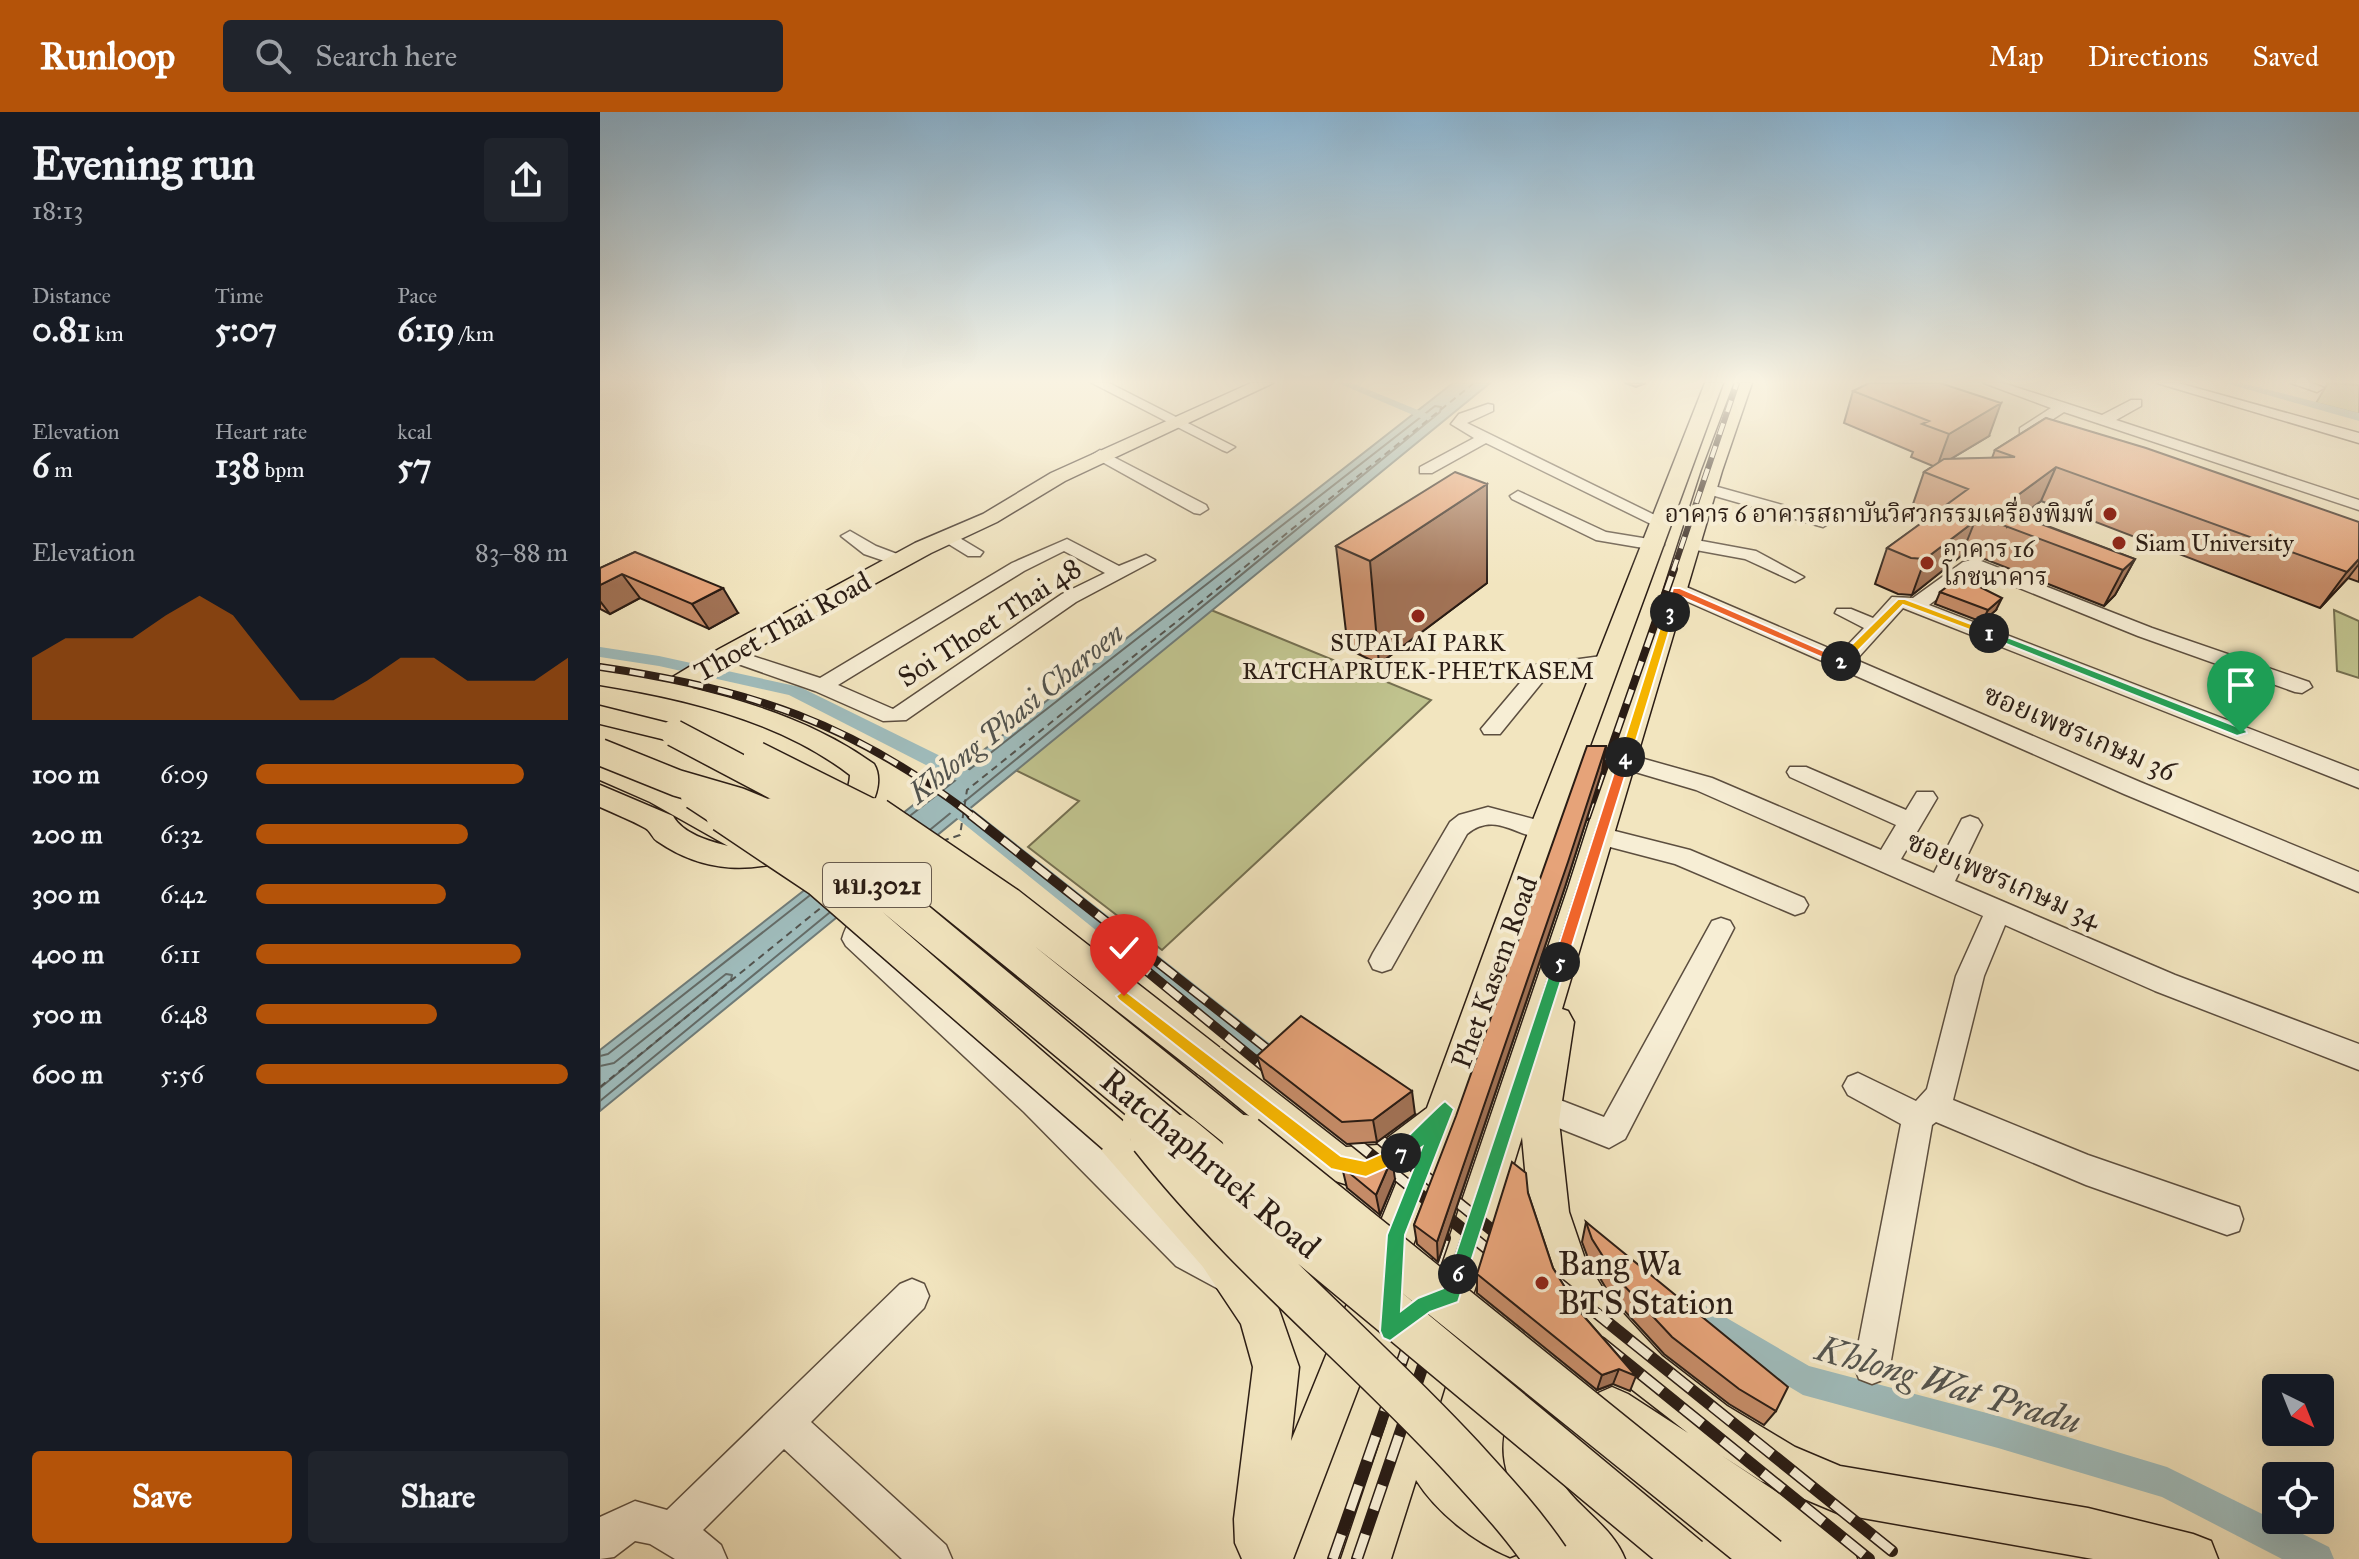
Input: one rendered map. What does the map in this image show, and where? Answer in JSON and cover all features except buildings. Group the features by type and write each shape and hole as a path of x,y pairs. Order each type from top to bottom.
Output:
{"main road":[{"name":"Thoet Thai Road","path":"681,683 899,561 990,518 1111,451"},
{"name":"Phet Kasem Road","path":"1268,1559 1445,1109 1544,830 1689,451"},
{"name":"Phet Kasem Road","path":"1366,1559 1584,888 1720,451"},
{"path":"1659,534 1693,535"},
{"path":"600,677 681,683"},
{"name":"Thoet Thai Road","path":"600,812 650,832 665,832 713,855 759,859 795,847 830,830 858,804 866,787 864,771 832,747 681,683"},
{"path":"600,689 682,711 789,749 836,772 842,777 842,783 832,801 809,820 772,837 743,840 660,795 600,769"},
{"name":"Ratchaphruek Road","path":"600,715 674,733 739,765 861,833 922,877 1767,1559"},
{"path":"674,733 754,754 820,784 882,818 953,864 1337,1164 1354,1169 1376,1166 1412,1146 1445,1109"},
{"name":"Ratchaphruek Road","path":"600,752 677,783 739,801 780,818 849,862 1688,1559"},
{"path":"677,783 713,811 820,880 1114,1136 1218,1252 1244,1286 1261,1316 1276,1367 1259,1519 1260,1543 1268,1559"},
{"name":"Thoet Thai Road","path":"600,795 663,824 665,832"},
{"path":"1584,888 1540,1121 1549,1212 1568,1270 1593,1312 1646,1372 1711,1422 1778,1464 1840,1490 2101,1537 2193,1559"},
{"path":"1115,1084 1176,1167 1233,1231 1448,1440 1532,1536 1547,1559"},
{"path":"1396,1235 1390,1331 1396,1380 1411,1422 1429,1457 1454,1490 1547,1559"},
{"path":"1268,1559 1345,1393 1363,1363 1390,1331 1424,1305 1451,1295 1615,1412 1832,1559"},
{"path":"1600,1559 1550,1510 1535,1484 1526,1459 1523,1435 1533,1409 1554,1397 1577,1397 1615,1412"}],"street":[{"path":"1426,470 1462,451"},
{"path":"1504,451 1659,534"},
{"path":"2179,451 2359,505"},
{"path":"1100,455 1200,509"},
{"path":"1707,489 1823,522"},
{"path":"1518,496 1602,536 1659,534"},
{"path":"1693,535 1750,555 1795,577"},
{"path":"850,536 870,550 899,561"},
{"path":"948,536 974,552"},
{"path":"822,686 1005,575 1058,547 1067,544 1118,573"},
{"name":"Soi Thoet Thai 48","path":"721,658 822,686 891,716 898,715 1069,598 1146,560"},
{"path":"1916,605 1976,564 2145,632 2302,687"},
{"name":"ซอยเพชรเกษม 36","path":"1677,590 2359,882"},
{"path":"1843,662 1899,601 1916,605 2359,780"},
{"path":"1844,613 1876,626"},
{"path":"1492,729 1542,669 1609,661"},
{"name":"ซอยเพชรเกษม 34","path":"1623,761 1704,784 2165,983 2359,1057"},
{"path":"1798,772 1911,822"},
{"path":"1886,863 1925,798"},
{"path":"1382,961 1458,828 1467,819 1491,815 1544,830"},
{"path":"1940,886 1970,825"},
{"path":"1599,836 1681,856 1795,905"},
{"path":"1218,1252 1238,1265 1275,1262 1292,1251 1306,1235 1312,1220 1312,1203 1305,1190 1295,1181 1274,1174 1252,1161 927,891 913,890 899,894 861,921 855,939 875,959 1035,1102 1188,1254 1244,1286"},
{"path":"1872,1366 1926,1112 1941,1094 1970,976 1998,911"},
{"path":"1542,1107 1609,1134 1614,1129 1721,928"},
{"path":"1858,1086 2227,1219"},
{"path":"1274,1174 1317,1175 1354,1169"},
{"path":"600,1543 628,1522 641,1521 695,1552 784,1423 912,1296"},
{"path":"784,1423 932,1559"}],"green space":[{"path":"1211,610 1431,700 1162,950 1028,847 1079,801 1015,770"},
{"path":"2334,610 2359,621 2359,678 2337,671"}],"water":[{"path":"1367,451 1407,451 600,1111 600,1050"}],"waterway":[{"name":"Khlong Phasi Charoen","path":"600,652 659,661 794,691 974,781"},
{"name":"Khlong Wat Pradu","path":"950,802 1260,1049 1284,1063"},
{"name":"Khlong Wat Pradu","path":"1689,1310 1803,1380 1998,1432 2167,1483 2317,1559"}],"ferry route":[{"path":"942,841 960,835 967,790 1390,451"},
{"path":"600,1087 823,906"}],"railway":[{"path":"1673,571 1714,451"},
{"path":"1587,817 1674,569"},
{"path":"600,667 705,686 798,715 886,757 974,817"},
{"path":"1605,817 1643,698"},
{"path":"971,815 1284,1062"},
{"path":"1500,1139 1605,815"},
{"path":"1103,935 1276,1077"},
{"path":"1362,1125 1379,1139"},
{"path":"1341,1130 1352,1139"},
{"path":"1349,1137 1468,1234"},
{"path":"1377,1137 1474,1216"},
{"path":"1474,1216 1501,1137"},
{"path":"1468,1234 1474,1216"},
{"path":"1474,1216 1508,1243"},
{"path":"1357,1559 1468,1234"},
{"path":"1468,1234 1502,1261"},
{"path":"1333,1559 1445,1238"},
{"path":"1549,1275 1892,1551"},
{"path":"1601,1342 1869,1559"}],"place":[{"name":"อาคาร 6 อาคารสถาบันวิศวกรรมเครื่องพิมพ์","path":"2110,514"},
{"name":"Siam University","path":"2119,543"},
{"name":"อาคาร 16 โภชนาคาร","path":"1927,563"},
{"name":"SUPALAI PARK RATCHAPRUEK-PHETKASEM","path":"1418,616"},
{"name":"Bang Wa BTS Station","path":"1542,1283"}],"route":[{"path":"1124,996 1337,1164 1366,1169 1396,1156 1426,1133 1445,1109 1396,1235 1390,1331 1424,1305 1451,1295 1584,888 1677,590 1843,662 1899,601 1905,602 2241,733"}]}
